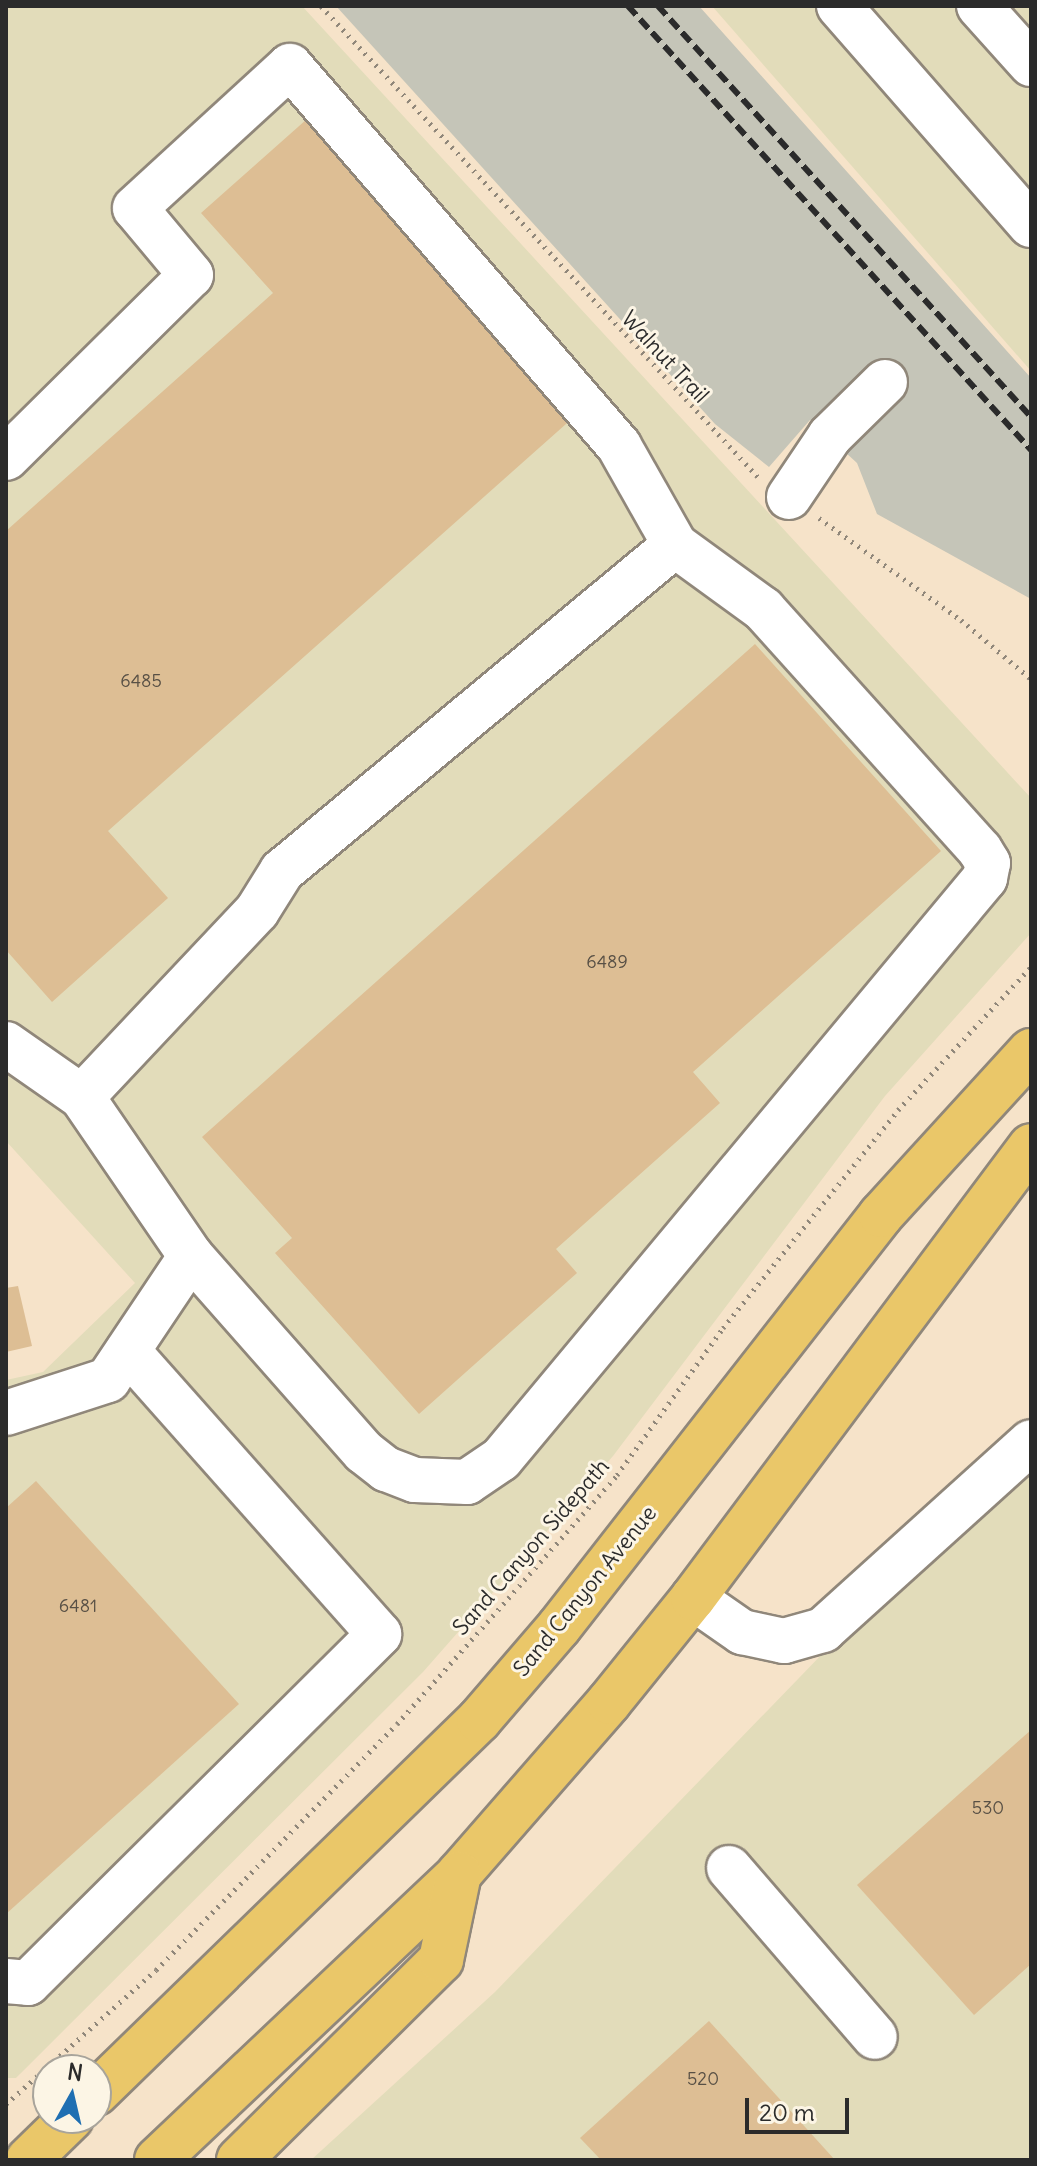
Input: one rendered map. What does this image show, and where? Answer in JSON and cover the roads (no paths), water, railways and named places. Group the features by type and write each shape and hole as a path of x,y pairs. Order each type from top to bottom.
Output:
{"main road":[{"name":"Sand Canyon Avenue","path":"112,2077 479,1720 559,1627 881,1215 1031,1051"},
{"path":"157,2160 459,1874 693,1598 1031,1146"},
{"path":"239,2160 441,1960 459,1874"},
{"path":"28,2160 55,2134"}],"lane":[{"path":"839,6 1031,225"},
{"path":"979,6 1031,64"},
{"path":"6,458 191,275 135,208 290,66 619,446 675,545 763,609 980,850 988,863 985,878 501,1459 467,1482 415,1480 386,1469 364,1452 191,1256 82,1097 6,1044"},
{"path":"789,497 830,436 885,382"},
{"path":"82,1097 257,911 282,871 675,545"},
{"path":"6,1413 108,1380 191,1256"},
{"path":"6,1981 28,1983 379,1634 128,1351"},
{"path":"693,1598 742,1632 784,1641 823,1630 1031,1442"},
{"path":"729,1868 875,2037"}],"railway":[{"path":"628,6 1031,450"},
{"path":"658,6 1031,417"}]}
